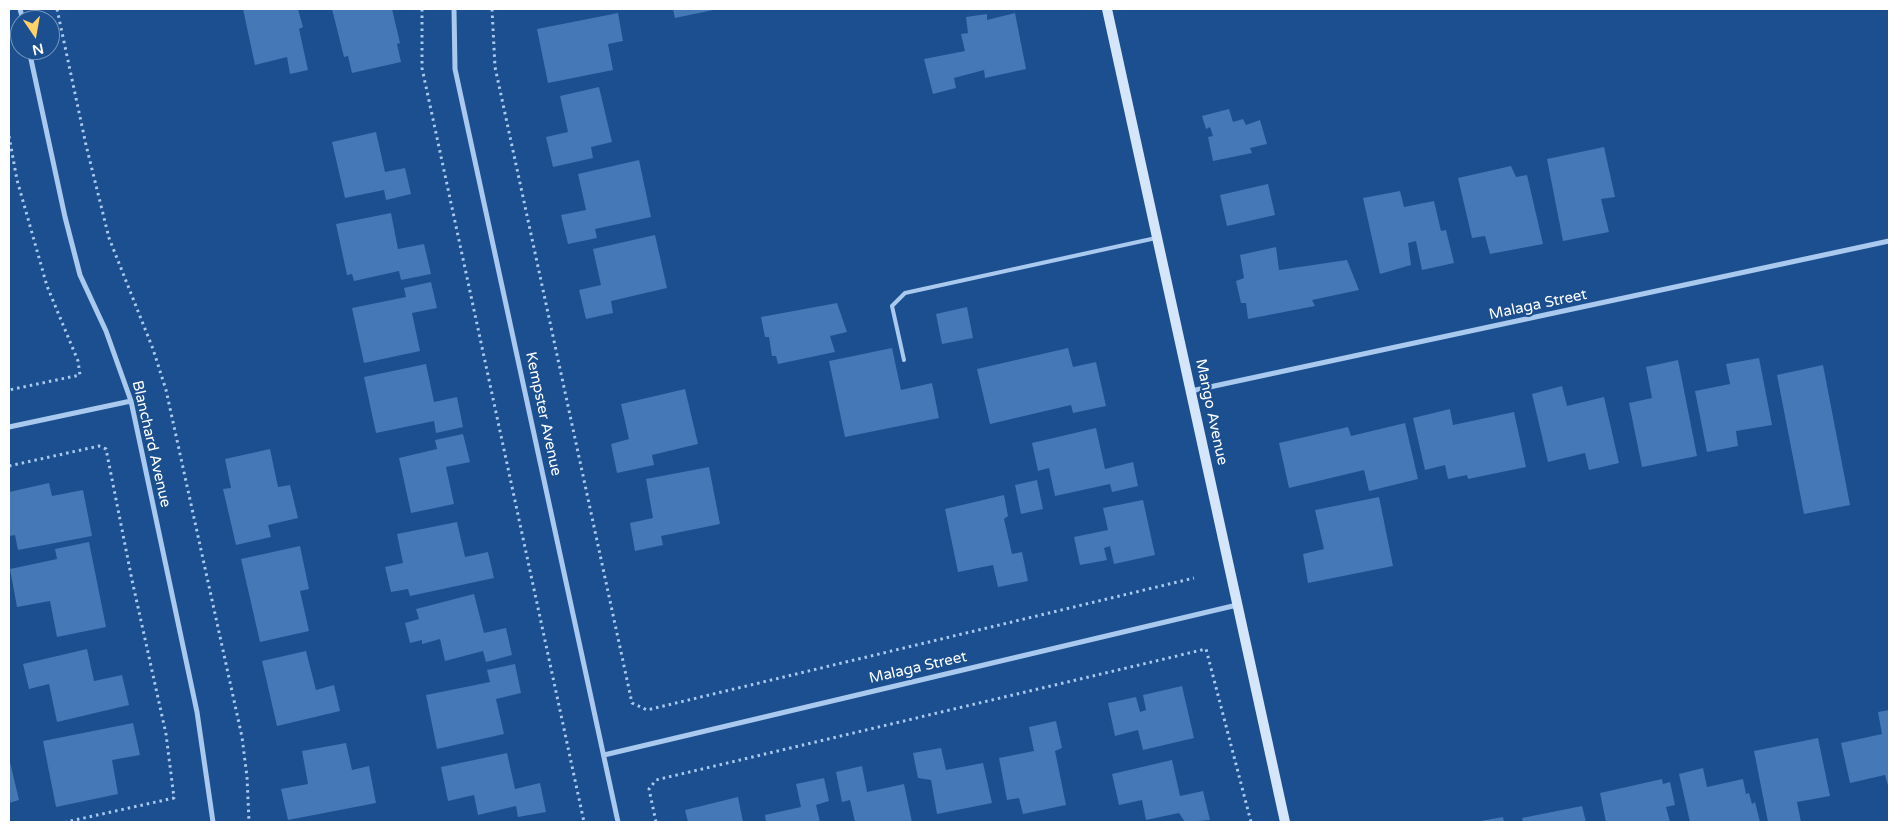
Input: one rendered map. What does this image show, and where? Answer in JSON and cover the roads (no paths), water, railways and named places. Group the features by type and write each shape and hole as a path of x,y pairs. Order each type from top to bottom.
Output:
{"street":[{"name":"Kempster Avenue","path":"454,9 455,69 618,822"},
{"name":"Mango Avenue","path":"1107,9 1285,822"},
{"name":"Blanchard Avenue","path":"31,60 64,217 80,275 106,331 131,401 198,712 213,822"},
{"name":"Malaga Street","path":"1191,392 1889,241"},
{"path":"9,427 131,401"},
{"name":"Malaga Street","path":"604,755 1238,605"}],"lane":[{"path":"904,360 892,306 905,293 1158,238"}]}
